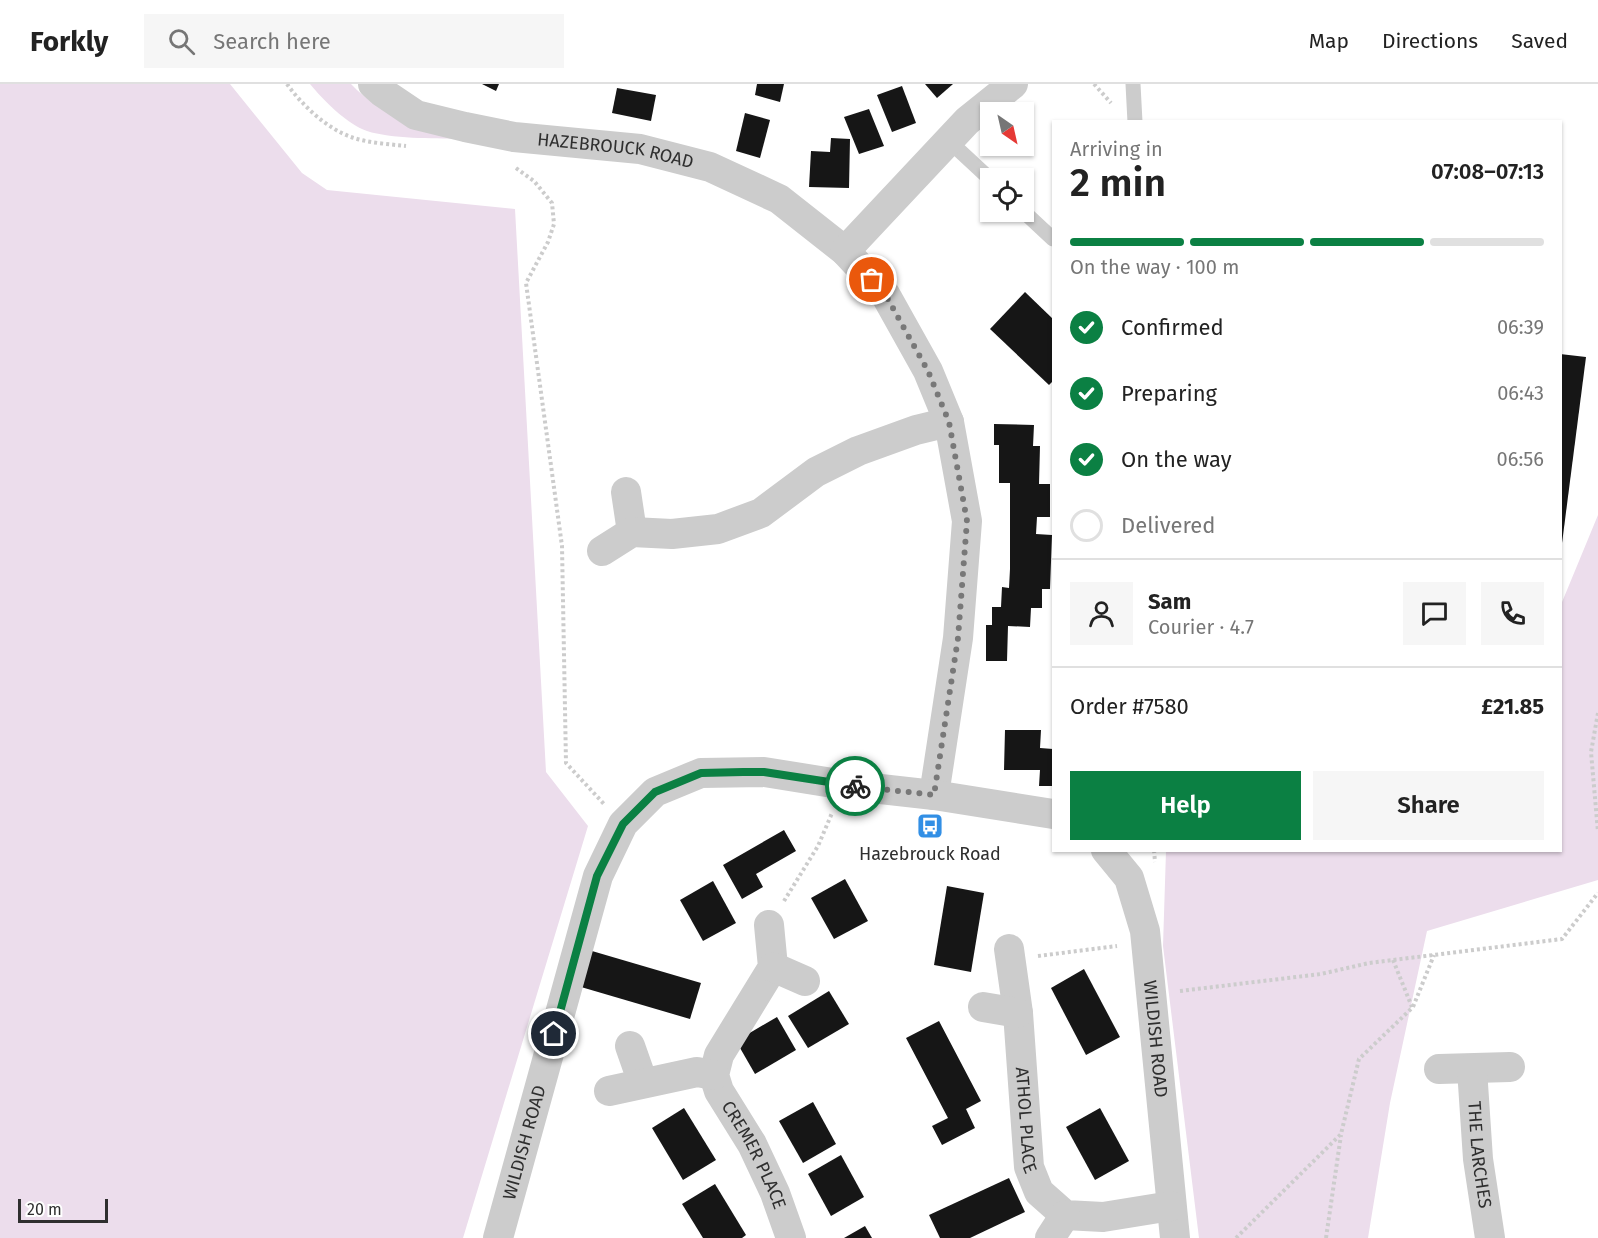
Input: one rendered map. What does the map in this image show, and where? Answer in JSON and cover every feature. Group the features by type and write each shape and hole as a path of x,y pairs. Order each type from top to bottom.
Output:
{"street":[{"name":"HAZEBROUCK ROAD","path":"373,84 416,115 514,137 640,149 710,167 779,198 845,250 885,294 928,371 949,422 967,521 958,638 934,795"},
{"path":"845,250 967,121 1013,84"},
{"path":"602,551 632,532 672,534 718,529 761,513 816,472 858,451 916,430 949,422"},
{"path":"626,492 632,532"},
{"name":"WILDISH ROAD","path":"498,1238 597,876 623,824 655,792 701,773 764,772 1052,814"},
{"name":"WILDISH ROAD","path":"1108,852 1129,878 1145,930 1175,1238"},
{"path":"609,1091 697,1072 714,1075 719,1055 772,967 769,925"},
{"name":"ATHOL PLACE","path":"1010,954 1018,1013 1029,1167 1057,1226 1171,1206"},
{"path":"772,967 805,981"},
{"path":"983,1007 1018,1013"},
{"path":"630,1046 643,1083"},
{"path":"1438,1069 1510,1067"},
{"name":"THE LARCHES","path":"1472,1069 1478,1159 1490,1238"},
{"name":"CREMER PLACE","path":"714,1075 719,1091 752,1144 775,1193 791,1238"}],"lane":[{"path":"1133,84 1135,120"},
{"path":"948,140 980,170"},
{"path":"1034,221 1052,238"}],"path":[{"path":"514,137 513,154 517,170 534,181 552,203 554,224 548,242 526,283 562,546 566,763 623,824"},
{"path":"1598,713 1591,752 1598,832"},
{"path":"769,925 818,846 845,785"},
{"path":"1152,994 1321,974 1370,963 1562,939 1598,893"},
{"path":"1010,954 1146,942"},
{"path":"1326,1238 1341,1134 1359,1059 1413,1007 1434,955"},
{"path":"1393,960 1413,1007"},
{"path":"1236,1238 1341,1134"}],"shaded area":[{"path":"0,84 230,84 302,173 327,190 515,209 546,772 588,826 463,1238 0,1238"},
{"path":"310,84 351,84 387,111 459,139 400,137 367,131 359,128 328,104"},
{"path":"1598,515 1598,880 1427,931 1390,1103 1368,1238 1199,1238 1163,946 1166,852 1562,852 1562,602"}],"building":[{"path":"482,84 499,84 496,91"},
{"path":"757,84 784,84 780,102 755,95"},
{"path":"925,84 953,84 937,98"},
{"path":"902,86 916,123 892,132 877,95"},
{"path":"617,88 656,95 651,121 612,113"},
{"path":"869,109 884,146 859,154 844,117"},
{"path":"745,113 770,120 760,158 736,151"},
{"path":"831,138 850,139 849,188 809,187 811,151 830,152"},
{"path":"1025,292 1052,318 1052,382 1049,385 990,329"},
{"path":"1562,354 1586,357 1562,543"},
{"path":"994,424 1034,425 1033,446 1040,446 1039,484 1050,484 1050,517 1037,517 1036,534 1052,535 1050,589 1042,589 1042,608 1031,608 1030,627 1008,626 1007,661 986,661 986,625 992,625 992,607 1001,607 1002,587 1009,588 1010,569 1010,483 999,483 999,445 994,445"},
{"path":"1005,730 1041,730 1040,748 1052,749 1052,786 1039,786 1040,770 1004,770"},
{"path":"784,830 796,851 756,874 763,887 742,899 723,865"},
{"path":"845,879 868,921 834,939 811,898"},
{"path":"713,881 736,923 703,941 680,900"},
{"path":"947,886 984,893 971,972 934,965"},
{"path":"592,951 701,983 690,1019 581,987"},
{"path":"1084,969 1120,1037 1086,1055 1051,988"},
{"path":"829,991 849,1024 808,1048 788,1016"},
{"path":"777,1017 796,1050 755,1074 736,1041"},
{"path":"939,1021 981,1101 966,1109 975,1128 942,1145 932,1126 948,1118 906,1038"},
{"path":"813,1102 836,1144 803,1163 779,1121"},
{"path":"684,1108 716,1160 683,1180 652,1128"},
{"path":"1100,1108 1129,1161 1095,1180 1066,1127"},
{"path":"841,1155 864,1197 831,1216 808,1174"},
{"path":"1009,1178 1025,1212 970,1238 940,1238 929,1215"},
{"path":"715,1184 746,1235 742,1238 703,1238 682,1204"},
{"path":"865,1226 872,1238 844,1238"}],"way so far":[{"path":"855,786 934,795 958,638 967,521 949,422 928,371 885,294 872,280"}],"place":[{"name":"Hazebrouck Road","path":"930,826"}],"route":[{"path":"554,1034 597,876 623,824 655,792 701,773 764,772 855,786"}]}
